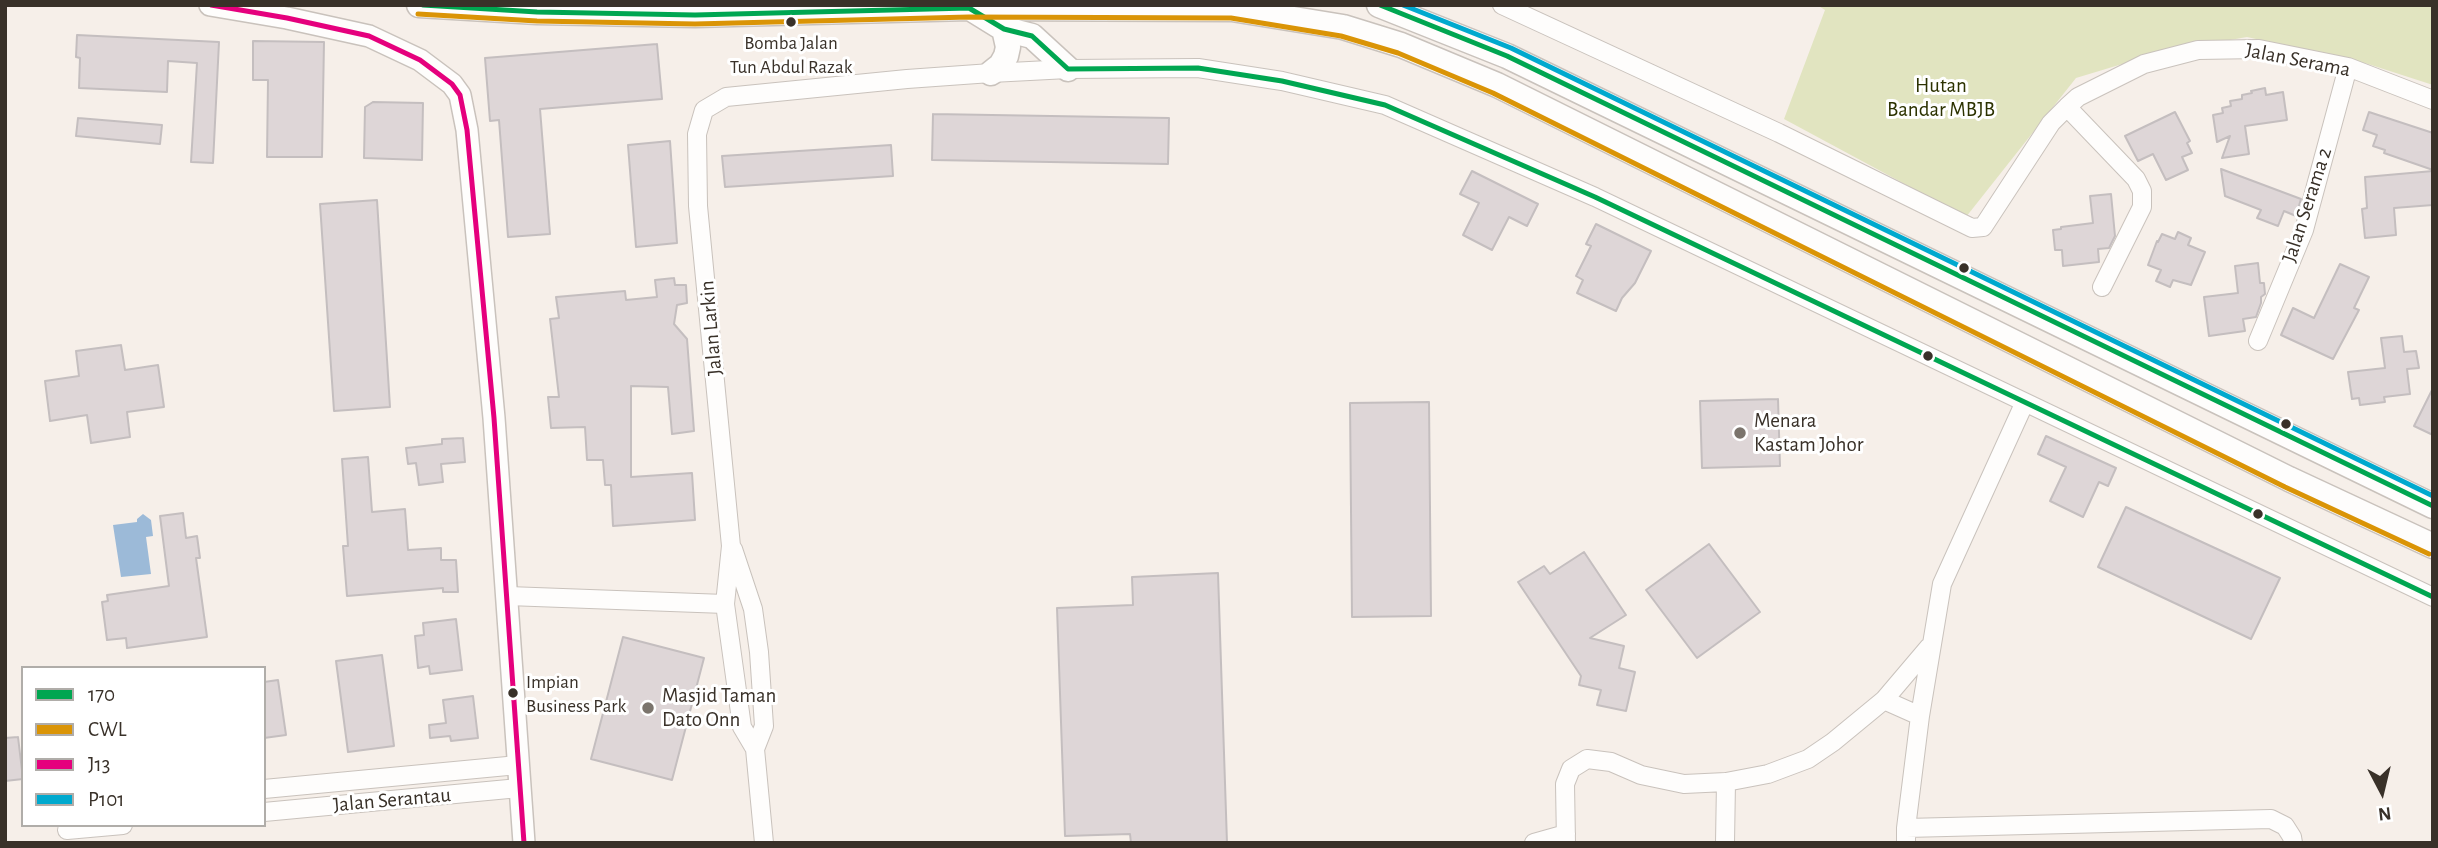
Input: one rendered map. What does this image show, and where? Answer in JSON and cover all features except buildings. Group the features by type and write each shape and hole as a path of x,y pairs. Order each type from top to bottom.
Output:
{"highway":[{"path":"419,5 537,12 695,15 970,8 1232,9 1343,27 1401,45 1497,85 2289,479 2433,546"},
{"path":"1379,5 1507,56 2433,506"},
{"path":"970,8 1004,29 1032,36 1068,69"},
{"path":"991,73 1001,65 1009,47 1004,29"}],"main road":[{"path":"210,5 369,36 420,60 452,85 460,95 467,130 475,213 508,596 524,843"}],"street":[{"name":"Jalan Serama","path":"1502,5 1779,133 1972,228 1983,227 2051,123 2067,107 2078,97 2144,64 2198,50 2259,49 2348,67 2433,100"},
{"name":"Jalan Serama 2","path":"2258,341 2304,230 2348,67"},
{"path":"991,73 1068,69 1198,68 1282,81 1385,105 1595,197 2433,597"},
{"name":"Jalan Larkin","path":"755,749 764,726 760,663 753,609 732,546 698,205 697,134 704,110 726,97 991,73"},
{"path":"2067,107 2136,179 2142,191 2142,207 2102,287"},
{"path":"2024,404 1942,584 1929,648 1906,836 2271,819 2285,826 2293,843"},
{"name":"Jalan Larkin","path":"732,546 724,604 742,727 755,749 764,843"},
{"path":"508,596 724,604 760,663"},
{"path":"1534,843 1566,839 1565,784 1571,769 1587,760 1611,762 1642,775 1685,783 1726,782 1768,774 1808,760 1833,742 1884,700 1929,648"},
{"path":"1884,700 1920,716"},
{"name":"Jalan Serantau","path":"266,789 518,765"},
{"path":"1725,843 1726,782"},
{"name":"Jalan Serantau","path":"266,812 519,788"},
{"path":"67,830 101,827"}],"green space":[{"name":"Hutan Bandar MBJB","path":"1817,5 2433,5 2433,85 2368,64 2247,37 2162,52 2076,78 1966,217 1784,119 1825,10"}],"water":[{"path":"143,514 151,520 153,536 146,537 151,574 121,577 113,525 137,522"}],"transit line":[{"name":"J13","path":"211,5 369,36 420,60 452,84 460,95 467,130 494,418 524,843"},
{"name":"170","path":"423,5 537,12 695,15 969,8 1004,29 1032,36 1068,69 1198,68 1282,81 1385,105 1595,197 2433,597"},
{"name":"170","path":"1380,5 1507,56 2433,506"},
{"name":"P101","path":"1403,5 1511,48 2433,496"},
{"name":"CWL","path":"418,14 537,21 695,24 969,17 1231,18 1341,36 1398,53 1493,93 2285,487 2429,554"}],"place":[{"name":"Bomba Jalan Tun Abdul Razak","path":"791,22"},
{"name":"Menara Kastam Johor","path":"1740,433"},
{"name":"Impian Business Park","path":"513,693"},
{"name":"Masjid Taman Dato Onn","path":"648,708"}]}
